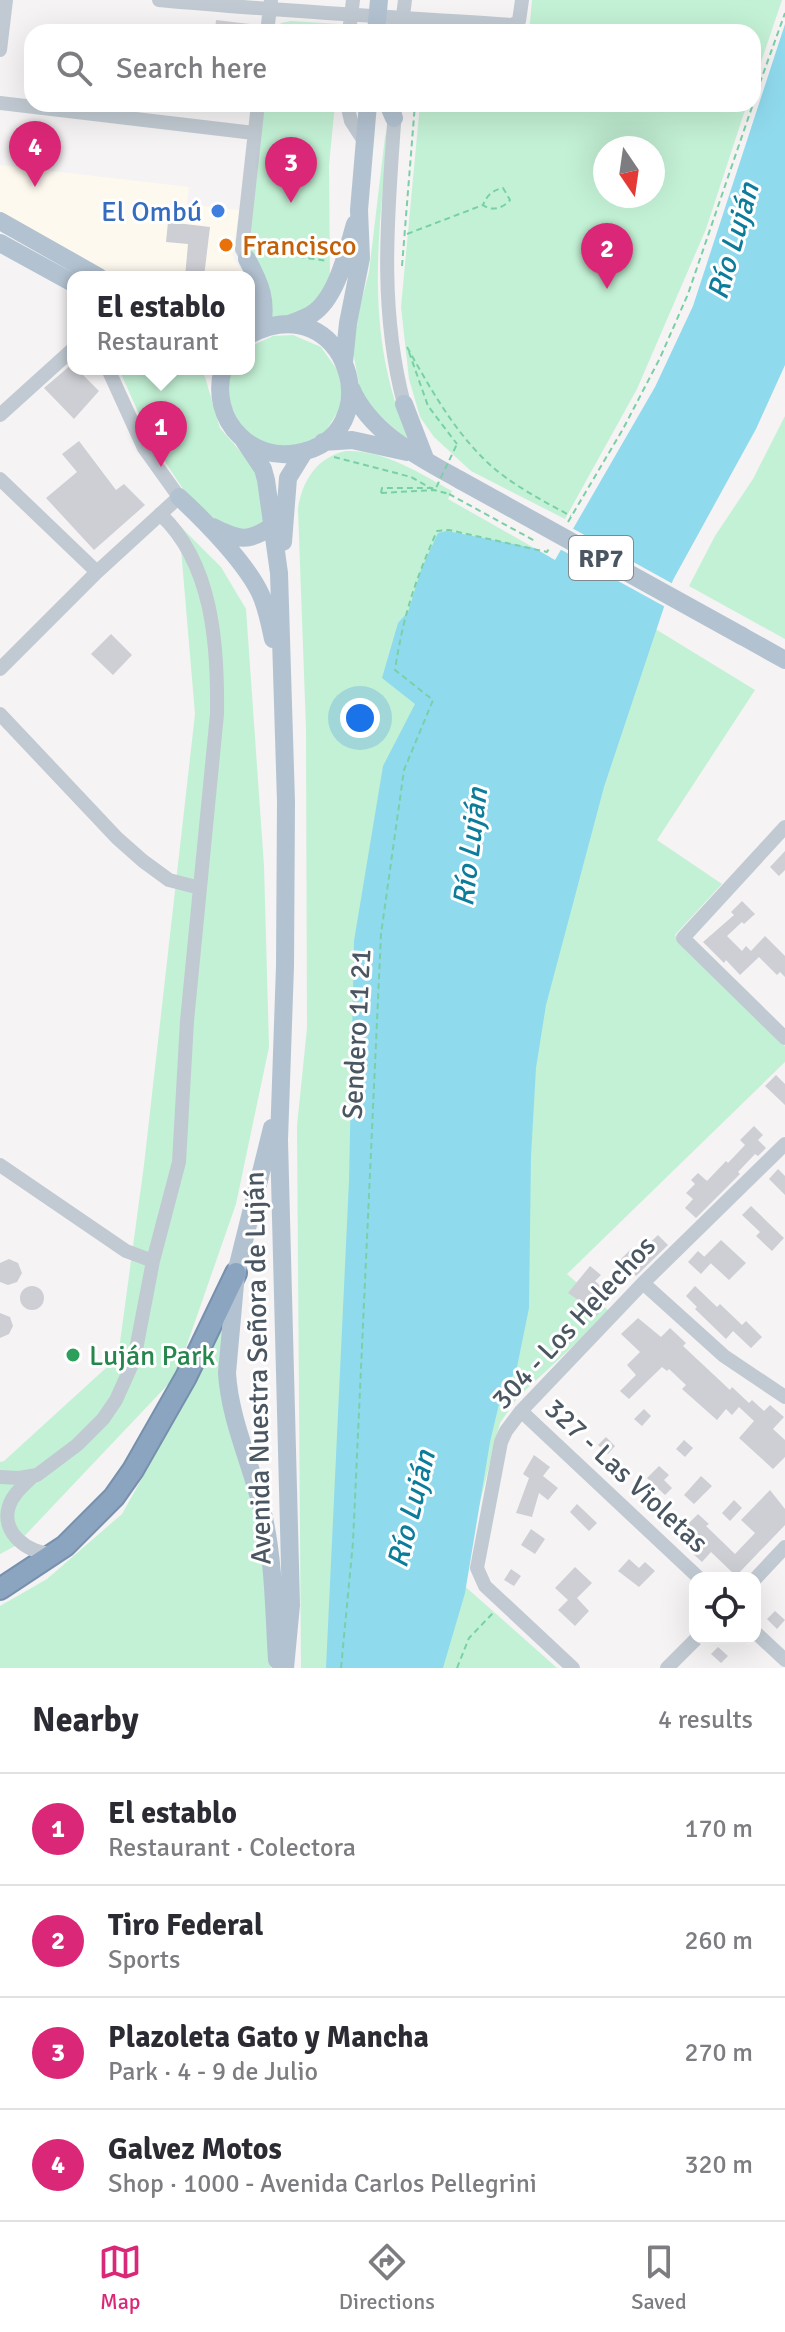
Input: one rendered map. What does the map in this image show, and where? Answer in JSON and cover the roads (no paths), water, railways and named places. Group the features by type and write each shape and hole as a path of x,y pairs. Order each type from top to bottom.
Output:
{"highway":[{"path":"0,1589 53,1554 92,1521 114,1497 133,1470 186,1377 236,1273"}],"main road":[{"path":"344,362 361,258 359,210 367,112"},
{"path":"364,141 374,112"},
{"path":"255,332 289,324 314,313 322,305 343,263 359,210"},
{"path":"0,221 88,271"},
{"path":"0,243 67,280"},
{"path":"244,254 253,271"},
{"path":"255,275 265,301 255,332"},
{"name":"RP7","path":"289,324 320,334 336,348 359,407 371,423 420,457 454,487 785,660"},
{"name":"Avenida Nuestra Señora de Luján","path":"212,375 228,420 263,469 279,573"},
{"path":"220,397 222,375"},
{"name":"Avenida Nuestra Señora de Luján","path":"285,1668 291,1605 281,1268 286,802 279,573 288,478 314,447 341,424 351,388"},
{"path":"404,404 420,457"},
{"name":"RP7","path":"243,439 272,453 352,440 420,457"},
{"path":"179,497 210,526 260,593 272,635 282,697"},
{"path":"210,526 245,539 259,535 272,526"},
{"name":"Avenida Nuestra Señora de Luján","path":"278,1668 265,1519 244,1454 228,1389 228,1351 236,1273 264,1165 281,1066"}],"street":[{"path":"0,50 6,0"},
{"path":"159,0 352,6 402,24 405,0"},
{"path":"512,24 519,21 522,0"},
{"path":"0,103 24,106"},
{"path":"76,112 254,133"},
{"path":"244,254 257,112"},
{"path":"349,112 364,141"},
{"path":"393,112 385,268 394,365 404,404"},
{"path":"0,415 67,354"},
{"path":"0,669 97,572 179,497 144,448 111,375"},
{"path":"0,479 97,572"},
{"path":"53,1554 40,1554 22,1545 10,1524 9,1506 16,1493 33,1476 56,1462 103,1419 116,1400 134,1360 153,1261 179,1162 187,1021 217,714 216,662 205,594 192,555 173,526 160,514"},
{"path":"0,714 117,838 143,861 169,880 200,888"},
{"path":"785,827 683,938 785,1038"},
{"name":"304 - Los Helechos","path":"573,1668 485,1586 479,1576 477,1568 501,1442 521,1411 643,1283 785,1144"},
{"path":"0,1165 126,1251 153,1261"},
{"path":"643,1283 724,1356 785,1397"},
{"name":"327 - Las Violetas","path":"521,1411 693,1572"},
{"path":"0,1477 33,1476"},
{"path":"761,1573 785,1547"},
{"path":"761,1638 785,1660"},
{"path":"667,1668 691,1644"}],"water":[{"name":"Río Luján","path":"785,24 785,365 756,429 673,580 604,787 546,1005 536,1068 531,1156 529,1308 517,1367 500,1400 490,1442 465,1593 443,1668 326,1668 349,1181 354,941 383,766 415,704 382,678 398,623 408,612 421,570 438,533 447,531 534,548 555,560 655,387 693,306 756,112 761,112 761,98"}],"place":[{"name":"Galvez Motos","path":"35,187"},
{"name":"Plazoleta Gato y Mancha","path":"291,203"},
{"name":"El Ombú","path":"218,211"},
{"name":"Francisco","path":"226,245"},
{"name":"Tiro Federal","path":"607,289"},
{"name":"El establo","path":"161,467"},
{"name":"Luján Park","path":"73,1355"}]}
